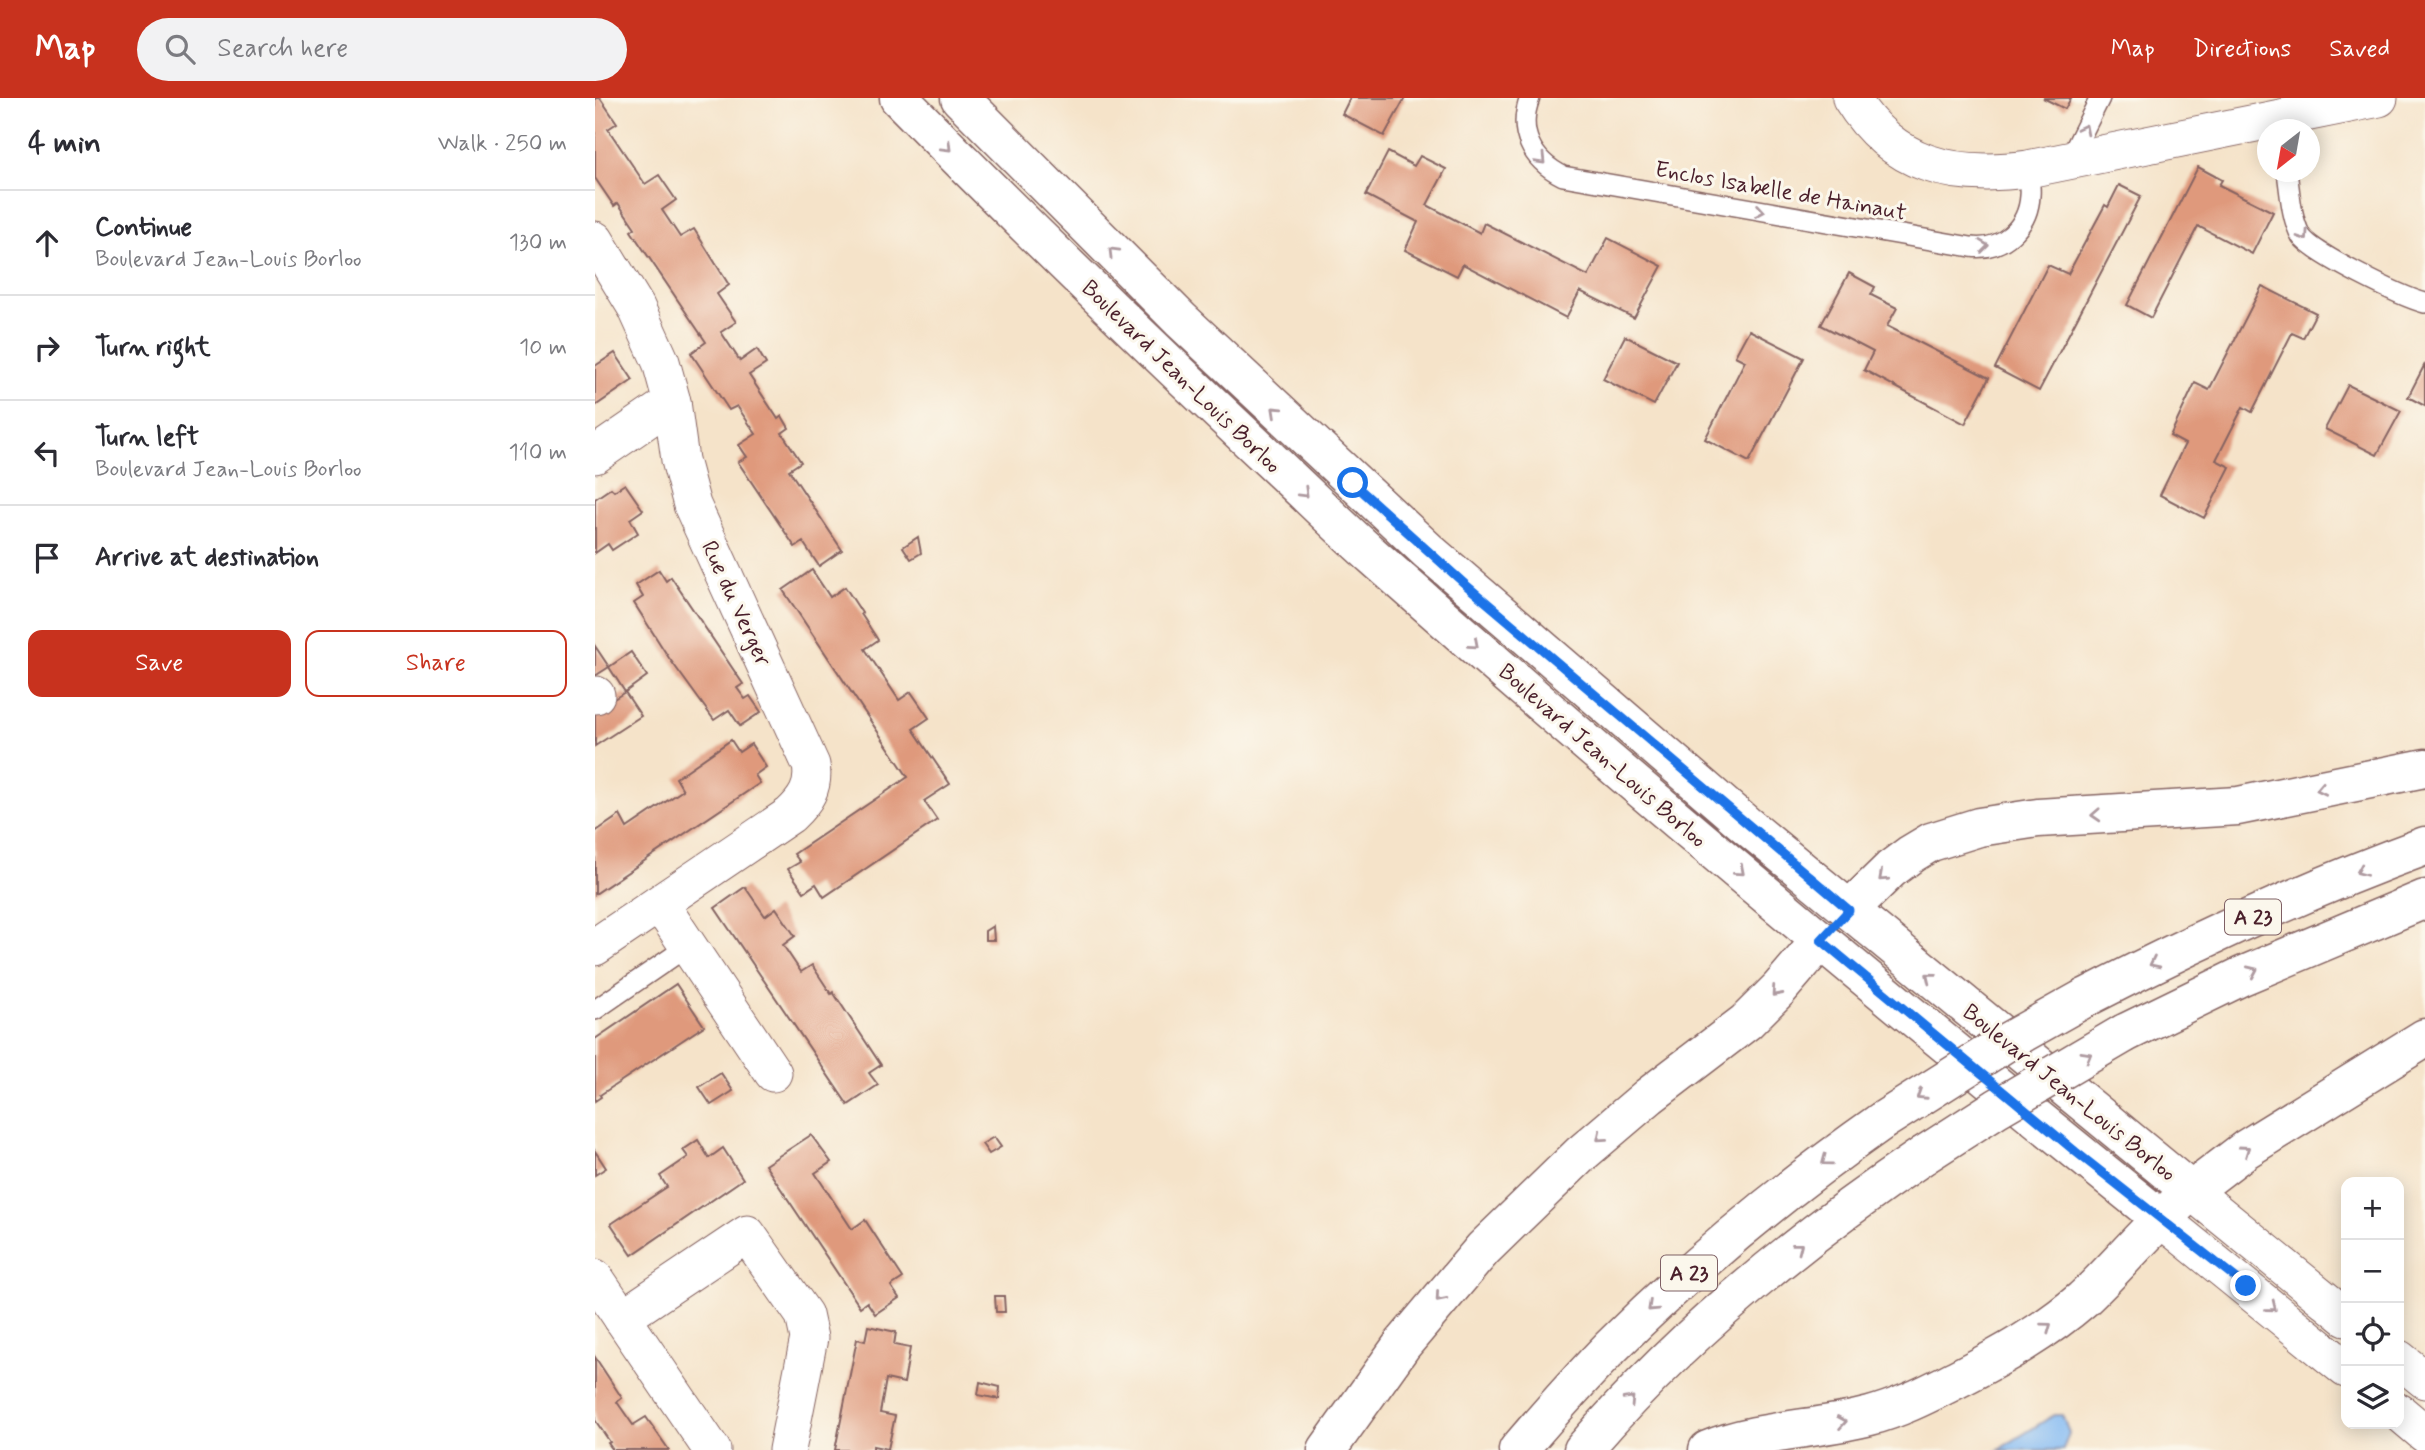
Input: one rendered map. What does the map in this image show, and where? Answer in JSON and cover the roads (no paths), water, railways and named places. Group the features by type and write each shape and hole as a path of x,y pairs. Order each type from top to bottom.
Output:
{"main road":[{"name":"Boulevard Jean-Louis Borloo","path":"899,98 1152,350 1374,558 1821,940 2161,1219"},
{"name":"Boulevard Jean-Louis Borloo","path":"960,98 1189,328 1389,516 1745,824 2191,1191"},
{"path":"1327,1450 1402,1345 1483,1249 1582,1153 1649,1096 1746,1022 1849,910 1891,869 1931,842 1979,827 2038,817 2238,806 2425,768"},
{"name":"A 23","path":"1518,1450 1602,1356 1693,1270 1787,1191 1882,1121 1976,1060 2085,998 2200,940 2362,870 2425,846"},
{"name":"A 23","path":"1583,1450 1664,1365 1748,1287 1826,1224 1924,1155 2126,1033 2242,976 2425,899"},
{"path":"1708,1450 1763,1436 1868,1417 1910,1403 2020,1345 2061,1317 2100,1283 2191,1191 2246,1149 2425,1038"}],"street":[{"path":"1851,98 1869,124 1893,146 1919,160 1950,169 1983,174 2028,169 2276,115 2379,98"},
{"name":"Rue du Verger","path":"595,240 652,338 672,402 680,460 692,505 811,765 813,775 807,796 790,815 595,947"},
{"path":"595,455 672,402"},
{"path":"660,904 773,1073"},
{"name":"Boulevard Jean-Louis Borloo","path":"2191,1191 2341,1313"},
{"name":"Boulevard Jean-Louis Borloo","path":"2161,1219 2342,1366"},
{"path":"622,1318 747,1234 804,1315 808,1326 807,1350 787,1450"},
{"path":"595,1278 712,1450"},
{"path":"2404,1363 2425,1380"},
{"path":"2404,1416 2425,1434"}],"lane":[{"name":"Enclos Isabelle de Hainaut","path":"1530,98 1524,123 1530,148 1551,170 1563,176 1971,247 1991,247 2010,238 2017,230 2027,212 2031,194 2028,169"},
{"path":"2069,160 2100,98"},
{"path":"2289,182 2297,225 2301,236 2311,247 2381,285 2425,303"},
{"path":"595,1010 688,946"}],"water":[{"path":"2054,1415 2062,1415 2069,1433 2063,1450 1998,1450"}]}
